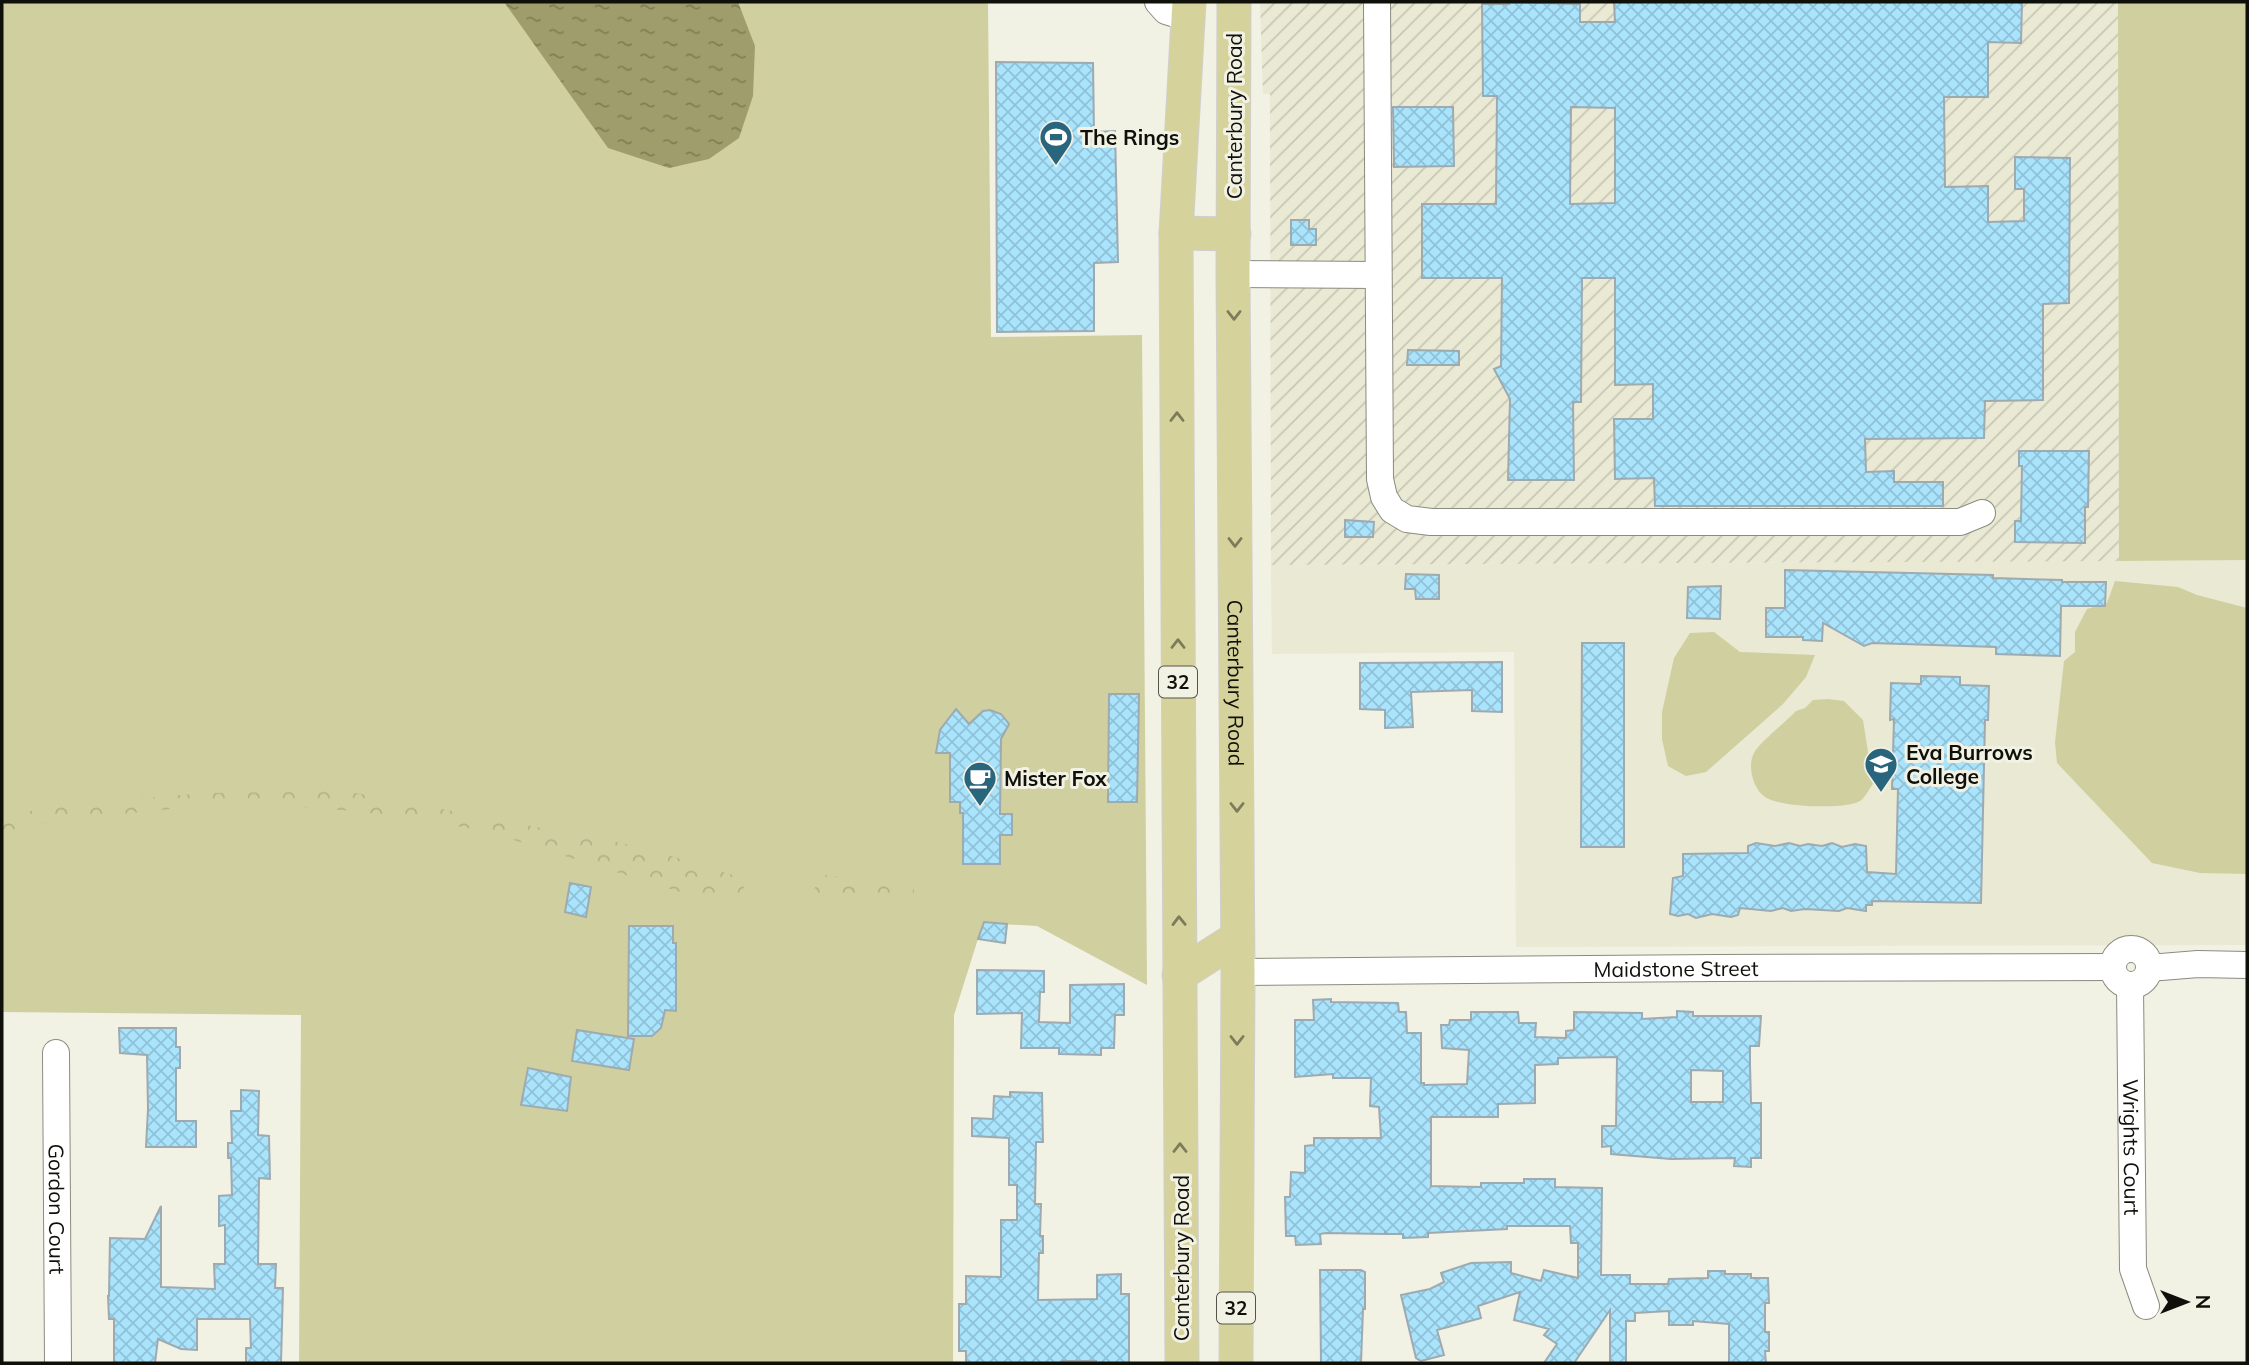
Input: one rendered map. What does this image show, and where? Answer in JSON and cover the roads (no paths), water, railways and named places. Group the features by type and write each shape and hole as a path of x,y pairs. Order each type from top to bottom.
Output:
{"main road":[{"name":"Canterbury Road","path":"1234,2 1233,274 1238,972 1236,1363"},
{"name":"Canterbury Road","path":"1182,1363 1176,233 1189,10"},
{"path":"1176,233 1234,234"},
{"path":"1179,975 1237,938"}],"street":[{"name":"Canterbury Road","path":"1158,2 1166,11 1189,10"},
{"path":"1377,2 1380,479 1384,497 1392,510 1407,519 1431,522 1578,523 1960,522 1982,513"},
{"path":"1233,274 1378,275"},
{"name":"Maidstone Street","path":"1238,972 1703,968 2131,974 2198,964 2247,965"},
{"name":"Wrights Court","path":"2131,974 2133,1269 2146,1306"},
{"name":"Gordon Court","path":"55,1053 58,1363"}],"water":[{"path":"504,2 738,2 755,46 753,96 739,138 709,159 669,168 608,148"}],"place":[{"name":"The Rings","path":"1056,167"},
{"name":"Eva Burrows College","path":"1881,794"},
{"name":"Mister Fox","path":"980,808"}]}
